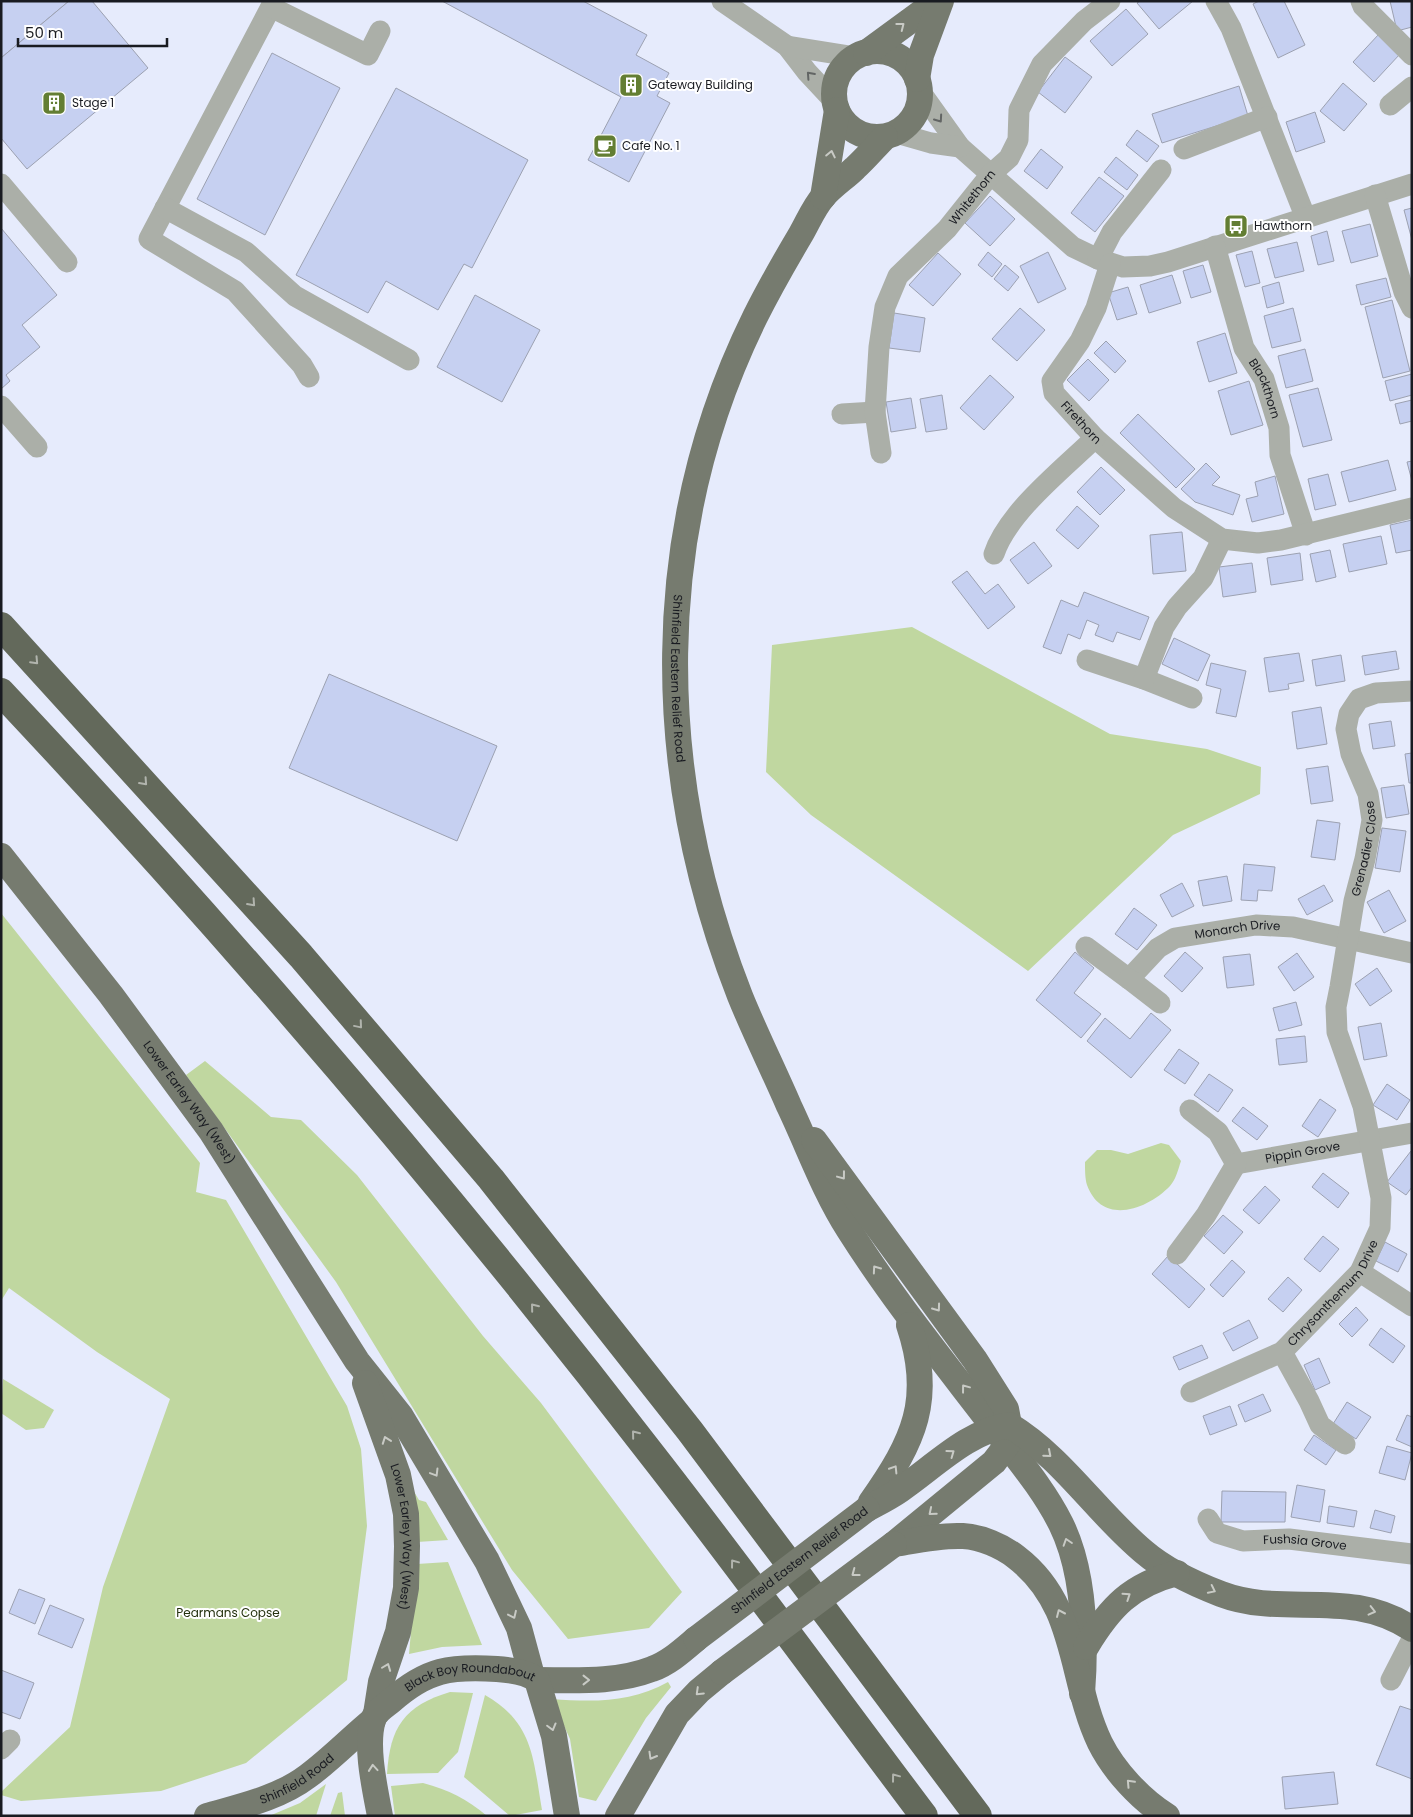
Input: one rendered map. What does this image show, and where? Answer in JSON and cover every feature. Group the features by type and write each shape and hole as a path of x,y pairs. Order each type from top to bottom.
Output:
{"highway":[{"path":"1,626 294,949 491,1179 690,1430 978,1816"},
{"path":"1,692 250,965 453,1205 659,1464 924,1816"}],"main road":[{"path":"939,1 921,55 919,104 915,116 906,126 891,135 873,138 857,132 843,121 836,106 834,89 838,76 846,65 939,1"},
{"path":"861,55 876,51 897,56 906,62 919,85"},
{"name":"Shinfield Eastern Relief Road","path":"823,197 836,106"},
{"name":"Shinfield Eastern Relief Road","path":"891,135 823,197 752,324 709,430 686,526 674,640 676,711 686,794 699,865 739,993 816,1169 848,1229 904,1309 1003,1432"},
{"name":"Lower Earley Way (West)","path":"1,856 112,995 211,1131 357,1361 400,1415 487,1561 519,1628 534,1678"},
{"name":"Shinfield Eastern Relief Road","path":"791,1109 872,1216 1000,1397 1003,1432"},
{"name":"Shinfield Eastern Relief Road","path":"534,1678 598,1680 628,1676 653,1669 671,1659 866,1509 906,1447 917,1412 922,1380 918,1352 904,1309"},
{"name":"Lower Earley Way (West)","path":"357,1361 398,1475 406,1514 408,1546 406,1588 398,1632 381,1682 374,1717"},
{"path":"866,1509 899,1490 977,1435 1003,1432 1052,1456 1145,1553 1177,1573 1221,1594 1251,1602 1347,1605 1393,1617 1412,1629"},
{"path":"618,1816 677,1714 699,1691 894,1544 994,1462 1003,1432"},
{"path":"1003,1432 1062,1526 1074,1564 1086,1647 1082,1694"},
{"path":"894,1544 935,1537 964,1536 982,1540 1006,1550 1030,1568 1050,1591 1068,1633 1082,1694 1101,1745 1117,1769 1138,1792 1167,1816"},
{"path":"1086,1647 1097,1628 1119,1601 1152,1579 1177,1573"},
{"name":"Black Boy Roundabout","path":"374,1717 404,1690 426,1676 447,1669 475,1667 508,1670 534,1678 554,1736 567,1816"},
{"path":"374,1717 371,1744 380,1816"},
{"name":"Shinfield Road","path":"207,1816 269,1797 295,1784 308,1776 374,1717"}],"street":[{"path":"722,1 787,46 836,106"},
{"name":"Whitethorn","path":"881,453 875,412 879,347 885,307 898,276 947,228 991,174 1009,158 1018,140 1019,110 1042,64 1084,21 1110,1"},
{"path":"1216,1 1231,28 1305,216"},
{"path":"1361,1 1412,55"},
{"path":"309,377 302,364 235,291 149,240 273,4 368,55 380,31"},
{"path":"787,46 816,52 861,55"},
{"path":"919,85 960,147 1074,246 1104,262 1135,268 1150,266 1412,184"},
{"path":"1390,105 1412,87"},
{"path":"1184,149 1267,117"},
{"path":"891,135 960,147"},
{"name":"Firethorn","path":"1160,170 1112,232 1104,262 1096,308 1080,341 1052,381 1054,393 1095,438 1174,508 1222,539 1258,543 1306,535 1412,508"},
{"path":"1,184 67,262"},
{"path":"1375,195 1404,292 1412,308"},
{"path":"165,208 246,252 295,296 409,360"},
{"name":"Blackthorn","path":"1215,246 1244,348 1264,378 1279,428 1280,455 1306,535"},
{"path":"1,406 37,447"},
{"path":"842,414 875,412"},
{"path":"994,554 999,540 1019,512 1095,438"},
{"path":"1144,679 1164,627 1177,607 1203,578 1222,539"},
{"path":"1087,660 1144,679 1192,698"},
{"name":"Grenadier Close","path":"1348,938 1372,820 1368,794 1351,754 1346,729 1349,714 1360,699 1376,693 1412,690"},
{"name":"Monarch Drive","path":"1129,978 1158,948 1175,938 1256,925 1293,927 1412,953"},
{"name":"Chrysanthemum Drive","path":"1191,1392 1282,1352 1360,1272 1380,1228 1381,1198 1363,1106 1337,1032 1336,1007 1348,938"},
{"path":"1086,947 1160,1002"},
{"path":"1177,1254 1206,1215 1236,1164 1218,1132 1190,1110"},
{"name":"Pippin Grove","path":"1236,1164 1412,1133"},
{"path":"1360,1272 1412,1306"},
{"name":"Chrysanthemum Drive","path":"1282,1352 1320,1425 1346,1444"},
{"name":"Fushsia Grove","path":"1208,1519 1217,1533 1243,1541 1289,1540 1412,1554"},
{"path":"1390,1680 1412,1639"}],"green space":[{"path":"912,627 1110,734 1207,749 1261,767 1260,794 1173,835 1028,971 811,815 766,772 772,645"},
{"name":"Pearmans Copse","path":"1,913 200,1163 196,1192 226,1200 347,1406 361,1449 367,1526 347,1680 246,1763 161,1791 21,1801 1,1795 1,1792 70,1727 103,1587 170,1399 97,1352 9,1288 1,1301"},
{"path":"205,1061 271,1117 301,1120 357,1175 483,1336 541,1403 682,1592 649,1628 568,1639 512,1570 336,1282 186,1075"},
{"path":"1161,1143 1169,1145 1181,1161 1172,1183 1160,1195 1138,1207 1126,1210 1114,1210 1103,1206 1094,1198 1086,1183 1085,1162 1097,1150 1111,1150 1128,1154"},
{"path":"3,1379 54,1410 44,1428 26,1430 1,1413"},
{"path":"400,1456 411,1474 410,1485 419,1500 426,1502 448,1540 417,1542"},
{"path":"448,1562 482,1645 442,1647 409,1654 417,1564"},
{"path":"668,1682 671,1687 646,1718 596,1801 579,1797 570,1739 552,1699 612,1700 640,1694"},
{"path":"450,1692 473,1693 458,1752 438,1773 387,1774 392,1743 402,1721 421,1704"},
{"path":"485,1695 501,1706 522,1730 533,1759 542,1810 510,1816 464,1777"},
{"path":"423,1783 457,1796 487,1816 395,1816 391,1786"},
{"path":"326,1784 316,1816 269,1816 300,1803"},
{"path":"342,1792 345,1816 330,1816 338,1793"}],"building":[{"path":"1,1 69,1 1,58"},
{"name":"Stage 1","path":"69,1 92,1 148,68 27,169 1,138 1,58"},
{"name":"Gateway Building","path":"442,1 583,1 647,35 636,55 669,73 657,96 670,103 629,182 588,160 621,97"},
{"path":"1140,1 1193,1 1159,29 1137,3"},
{"path":"1259,1 1284,1 1305,45 1278,58 1253,4"},
{"path":"1390,1 1412,1 1412,27 1397,31"},
{"path":"1126,9 1148,34 1112,66 1090,41"},
{"path":"1379,34 1400,54 1374,82 1353,62"},
{"path":"272,53 340,88 265,235 197,199"},
{"path":"1065,57 1092,77 1065,113 1038,92"},
{"path":"1343,83 1367,104 1344,131 1320,111"},
{"path":"1239,86 1248,116 1162,143 1152,114"},
{"path":"396,88 528,160 472,268 464,264 438,310 386,281 368,313 296,275"},
{"path":"1315,112 1325,142 1296,152 1286,122"},
{"path":"1137,130 1159,146 1147,162 1126,145"},
{"path":"1041,149 1063,167 1047,189 1024,171"},
{"path":"1116,157 1138,175 1127,190 1104,172"},
{"path":"1099,177 1124,196 1095,232 1071,213"},
{"path":"990,196 1015,219 990,246 965,223"},
{"path":"1412,208 1412,240 1404,210"},
{"path":"1370,224 1378,256 1351,263 1342,231"},
{"path":"1,228 57,295 22,325 40,347 6,375 10,381 1,389"},
{"path":"1327,231 1334,261 1318,265 1311,236"},
{"path":"1297,242 1304,271 1275,278 1267,249"},
{"path":"1252,251 1260,283 1245,287 1236,255"},
{"path":"988,252 1002,264 992,277 978,265"},
{"path":"1048,252 1066,289 1038,303 1020,266"},
{"path":"938,253 961,274 933,306 909,285"},
{"path":"1005,265 1019,277 1008,291 994,279"},
{"path":"1203,265 1211,292 1191,298 1183,271"},
{"path":"1172,275 1181,303 1149,313 1140,285"},
{"path":"1386,278 1391,297 1361,305 1356,285"},
{"path":"1279,282 1284,303 1267,308 1262,287"},
{"path":"1128,287 1137,314 1117,320 1108,293"},
{"path":"475,295 540,330 502,402 437,367"},
{"path":"1392,300 1410,371 1383,378 1365,307"},
{"path":"1020,308 1045,330 1017,361 992,339"},
{"path":"1293,308 1301,341 1272,348 1264,316"},
{"path":"894,313 925,318 920,352 889,348"},
{"path":"1225,333 1237,373 1209,382 1197,342"},
{"path":"1106,341 1126,361 1115,373 1094,353"},
{"path":"1305,349 1313,381 1286,388 1278,356"},
{"path":"1088,359 1109,380 1089,401 1067,380"},
{"path":"1412,374 1412,395 1390,401 1385,381"},
{"path":"990,375 1014,397 984,430 960,408"},
{"path":"1249,381 1263,425 1231,435 1218,391"},
{"path":"1318,388 1332,440 1303,447 1289,395"},
{"path":"942,395 947,429 926,432 920,399"},
{"path":"911,398 916,428 891,432 886,402"},
{"path":"1412,400 1412,421 1400,424 1395,404"},
{"path":"1138,414 1195,469 1176,488 1120,433"},
{"path":"1388,460 1396,490 1349,502 1341,472"},
{"path":"1412,461 1412,481 1407,462"},
{"path":"1206,463 1220,477 1212,485 1240,495 1233,515 1195,502 1181,489"},
{"path":"1101,467 1125,490 1100,515 1077,492"},
{"path":"1328,474 1336,505 1315,510 1308,479"},
{"path":"1275,476 1284,514 1252,522 1246,499 1258,496 1255,482"},
{"path":"1077,506 1099,526 1078,549 1056,530"},
{"path":"1412,520 1412,550 1396,553 1390,525"},
{"path":"1182,532 1186,571 1153,574 1150,535"},
{"path":"1381,536 1387,564 1349,572 1343,544"},
{"path":"1034,542 1052,566 1028,584 1010,560"},
{"path":"1330,550 1336,577 1316,582 1310,554"},
{"path":"1300,553 1303,580 1271,585 1267,558"},
{"path":"1252,563 1256,592 1223,597 1219,567"},
{"path":"967,571 985,594 998,584 1015,607 988,629 952,582"},
{"path":"1084,592 1149,617 1140,640 1117,632 1113,642 1095,635 1099,625 1087,620 1080,639 1068,634 1061,654 1043,647 1061,600 1078,607"},
{"path":"1174,638 1210,655 1198,681 1162,664"},
{"path":"1396,651 1399,669 1365,675 1362,656"},
{"path":"1299,653 1304,681 1288,684 1289,689 1269,692 1264,658"},
{"path":"1341,655 1345,681 1316,686 1312,660"},
{"path":"1211,663 1246,671 1236,717 1216,713 1221,689 1206,685"},
{"path":"329,674 497,746 457,841 289,768"},
{"path":"1321,707 1327,744 1297,749 1292,712"},
{"path":"1391,721 1395,746 1373,749 1369,724"},
{"path":"1412,753 1412,783 1409,783 1405,754"},
{"path":"1328,766 1333,801 1311,804 1306,769"},
{"path":"1404,785 1409,814 1386,818 1381,788"},
{"path":"1317,820 1340,823 1335,860 1311,857"},
{"path":"1382,828 1406,831 1400,872 1375,868"},
{"path":"1244,864 1275,867 1272,891 1258,890 1257,901 1241,900"},
{"path":"1227,876 1232,901 1203,906 1198,881"},
{"path":"1182,883 1194,906 1172,917 1160,895"},
{"path":"1324,885 1333,901 1307,915 1298,899"},
{"path":"1389,890 1406,921 1384,933 1367,902"},
{"path":"1134,908 1157,925 1137,950 1115,934"},
{"path":"1075,952 1094,968 1074,993 1101,1014 1081,1038 1036,1000"},
{"path":"1185,952 1203,968 1182,992 1164,976"},
{"path":"1297,953 1314,977 1294,991 1278,967"},
{"path":"1250,954 1254,985 1227,988 1223,957"},
{"path":"1377,968 1392,991 1370,1006 1355,984"},
{"path":"1296,1002 1302,1025 1279,1031 1273,1008"},
{"path":"1151,1013 1171,1030 1131,1078 1087,1041 1105,1018 1130,1039"},
{"path":"1381,1023 1387,1056 1364,1060 1358,1027"},
{"path":"1305,1036 1307,1062 1279,1065 1276,1039"},
{"path":"1179,1049 1199,1063 1185,1084 1164,1070"},
{"path":"1209,1074 1233,1090 1218,1112 1194,1095"},
{"path":"1387,1084 1410,1100 1397,1120 1373,1105"},
{"path":"1320,1099 1336,1110 1318,1137 1302,1126"},
{"path":"1243,1107 1268,1126 1257,1140 1232,1121"},
{"path":"1411,1151 1412,1187 1406,1195 1387,1182"},
{"path":"1323,1173 1349,1193 1338,1208 1312,1187"},
{"path":"1265,1186 1280,1200 1259,1224 1243,1210"},
{"path":"1223,1215 1243,1232 1224,1254 1204,1236"},
{"path":"1323,1236 1339,1249 1320,1272 1304,1259"},
{"path":"1385,1242 1407,1254 1398,1272 1376,1261"},
{"path":"1168,1256 1205,1289 1189,1308 1152,1274"},
{"path":"1232,1260 1245,1272 1223,1297 1210,1285"},
{"path":"1288,1277 1302,1290 1283,1312 1268,1299"},
{"path":"1356,1307 1368,1320 1352,1337 1339,1324"},
{"path":"1249,1320 1258,1338 1233,1351 1223,1333"},
{"path":"1381,1328 1405,1346 1393,1363 1369,1345"},
{"path":"1202,1345 1208,1358 1179,1370 1173,1357"},
{"path":"1319,1358 1330,1383 1315,1390 1304,1365"},
{"path":"1263,1394 1271,1411 1245,1422 1238,1405"},
{"path":"1347,1402 1371,1417 1356,1439 1333,1424"},
{"path":"1230,1406 1237,1425 1210,1435 1203,1416"},
{"path":"1407,1415 1412,1417 1412,1447 1396,1440"},
{"path":"1314,1435 1336,1450 1326,1465 1304,1450"},
{"path":"1387,1446 1412,1453 1405,1480 1379,1473"},
{"path":"1297,1485 1325,1490 1320,1522 1291,1517"},
{"path":"1222,1491 1286,1492 1285,1522 1221,1522"},
{"path":"1329,1506 1357,1511 1354,1527 1327,1523"},
{"path":"1375,1510 1395,1516 1391,1533 1370,1528"},
{"path":"19,1589 45,1599 35,1624 9,1613"},
{"path":"50,1605 84,1619 72,1648 38,1634"},
{"path":"1,1670 34,1683 20,1719 1,1712"},
{"path":"1400,1706 1412,1710 1412,1779 1376,1765"},
{"path":"1334,1772 1338,1804 1285,1809 1282,1777"}],"place":[{"name":"Gateway Building","path":"631,85"},
{"name":"Stage 1","path":"54,103"},
{"name":"Cafe No. 1","path":"605,146"},
{"name":"Hawthorn","path":"1236,226"}]}
